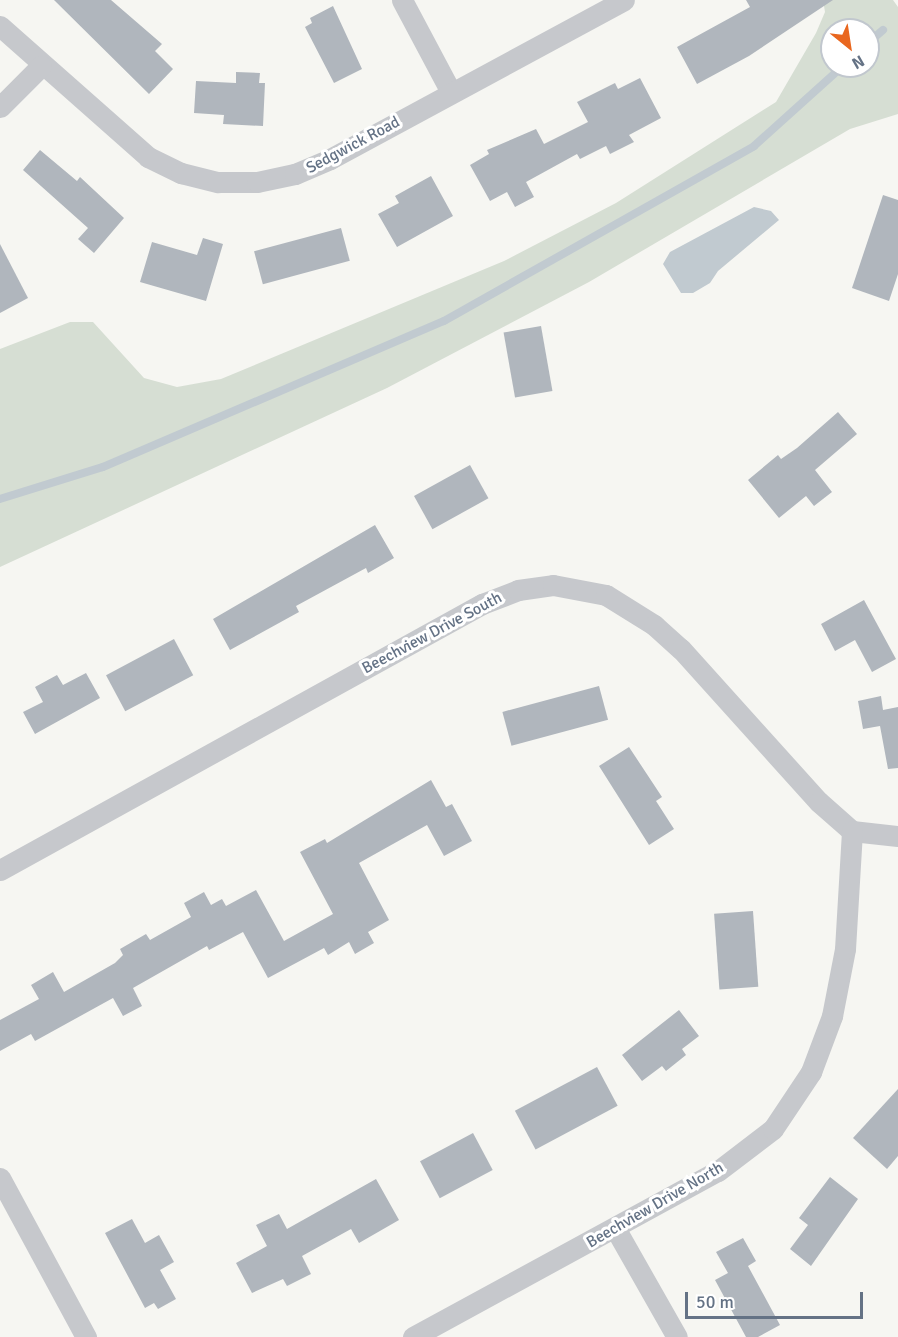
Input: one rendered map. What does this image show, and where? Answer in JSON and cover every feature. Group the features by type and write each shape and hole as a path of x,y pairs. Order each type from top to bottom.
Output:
{"street":[{"path":"402,0 451,92"},
{"name":"Sedgwick Road","path":"0,26 40,66 148,157 181,173 218,182 257,182 295,174 624,0"},
{"path":"0,107 40,66"},
{"name":"Beechview Drive South","path":"0,870 482,604 518,590 553,585 606,595 654,626 681,649 819,802 852,831"},
{"path":"852,831 898,836"},
{"name":"Beechview Drive North","path":"413,1337 718,1171 773,1129 811,1072 832,1016 844,949 852,831"},
{"path":"0,1178 86,1337"},
{"path":"615,1228 677,1337"}],"shaded area":[{"path":"823,0 893,0 898,7 898,114 850,129 589,282 387,388 0,567 0,349 70,322 93,322 144,378 177,387 221,379 504,261 616,203 776,102 820,24 820,78 880,78 880,18 822,18 825,12"},
{"path":"754,207 771,211 779,220 718,271 710,283 693,293 681,293 663,264 670,252"}],"building":[{"path":"54,0 111,0 162,44 155,51 173,69 149,94"},
{"path":"746,0 833,0 749,56 697,84 677,47 750,7"},
{"path":"333,6 362,69 334,83 305,27 312,23 310,18"},
{"path":"236,72 260,73 259,83 265,83 263,126 223,124 224,115 194,113 196,81 236,83"},
{"path":"640,78 661,118 629,135 634,142 610,154 606,146 580,159 577,154 526,182 534,197 515,207 507,192 490,201 470,165 489,154 487,150 536,129 544,144 588,122 577,102 615,83 618,89"},
{"path":"40,150 77,181 80,177 124,218 94,253 78,239 88,228 23,170"},
{"path":"431,176 453,216 397,247 378,214 399,203 395,196"},
{"path":"883,195 898,200 898,274 889,301 852,288"},
{"path":"341,228 350,261 263,284 254,251"},
{"path":"203,238 223,244 206,301 140,282 152,242 197,255"},
{"path":"0,244 28,298 0,313"},
{"path":"541,326 552,391 515,398 504,333"},
{"path":"838,412 857,434 815,470 832,492 814,506 806,496 779,518 748,480 778,455 781,459 797,448"},
{"path":"470,465 488,498 432,529 414,496"},
{"path":"375,525 394,558 368,573 366,568 296,606 299,612 230,650 213,619"},
{"path":"864,600 896,659 872,672 855,640 835,651 821,624"},
{"path":"174,639 193,675 125,711 106,675"},
{"path":"86,673 100,698 35,734 23,712 43,702 35,687 57,675 63,685"},
{"path":"599,686 608,720 511,746 502,712"},
{"path":"881,696 883,710 898,707 898,768 888,769 880,726 863,729 858,701"},
{"path":"629,747 662,797 656,801 674,829 649,845 599,766"},
{"path":"431,780 446,807 452,804 472,841 444,856 427,825 359,863 389,920 368,932 374,943 355,954 349,942 328,955 324,948 268,978 243,932 209,950 207,946 133,988 142,1006 123,1016 113,998 35,1041 31,1034 0,1051 0,1020 39,999 31,985 53,972 64,992 115,963 123,955 120,949 146,934 150,940 191,917 184,903 204,892 211,905 222,899 226,906 256,890 284,941 333,914 300,852 325,839 327,843"},
{"path":"753,911 758,987 719,990 714,914"},
{"path":"679,1010 699,1036 682,1049 686,1055 666,1071 662,1066 642,1081 622,1055"},
{"path":"597,1067 618,1106 536,1150 515,1111"},
{"path":"898,1089 898,1156 887,1169 853,1138"},
{"path":"473,1133 493,1170 440,1198 420,1161"},
{"path":"830,1177 858,1199 811,1266 790,1249 808,1225 799,1218"},
{"path":"376,1179 399,1220 359,1243 351,1229 302,1256 311,1274 287,1286 283,1279 252,1293 236,1263 267,1246 256,1225 279,1214 287,1229"},
{"path":"132,1219 145,1243 159,1235 174,1262 160,1270 176,1299 158,1309 154,1303 145,1308 105,1233"},
{"path":"743,1238 756,1261 748,1266 780,1325 758,1337 746,1337 715,1280 728,1273 716,1252"}],"waterway":[{"path":"0,499 103,467 444,321 754,146 830,78"}]}
